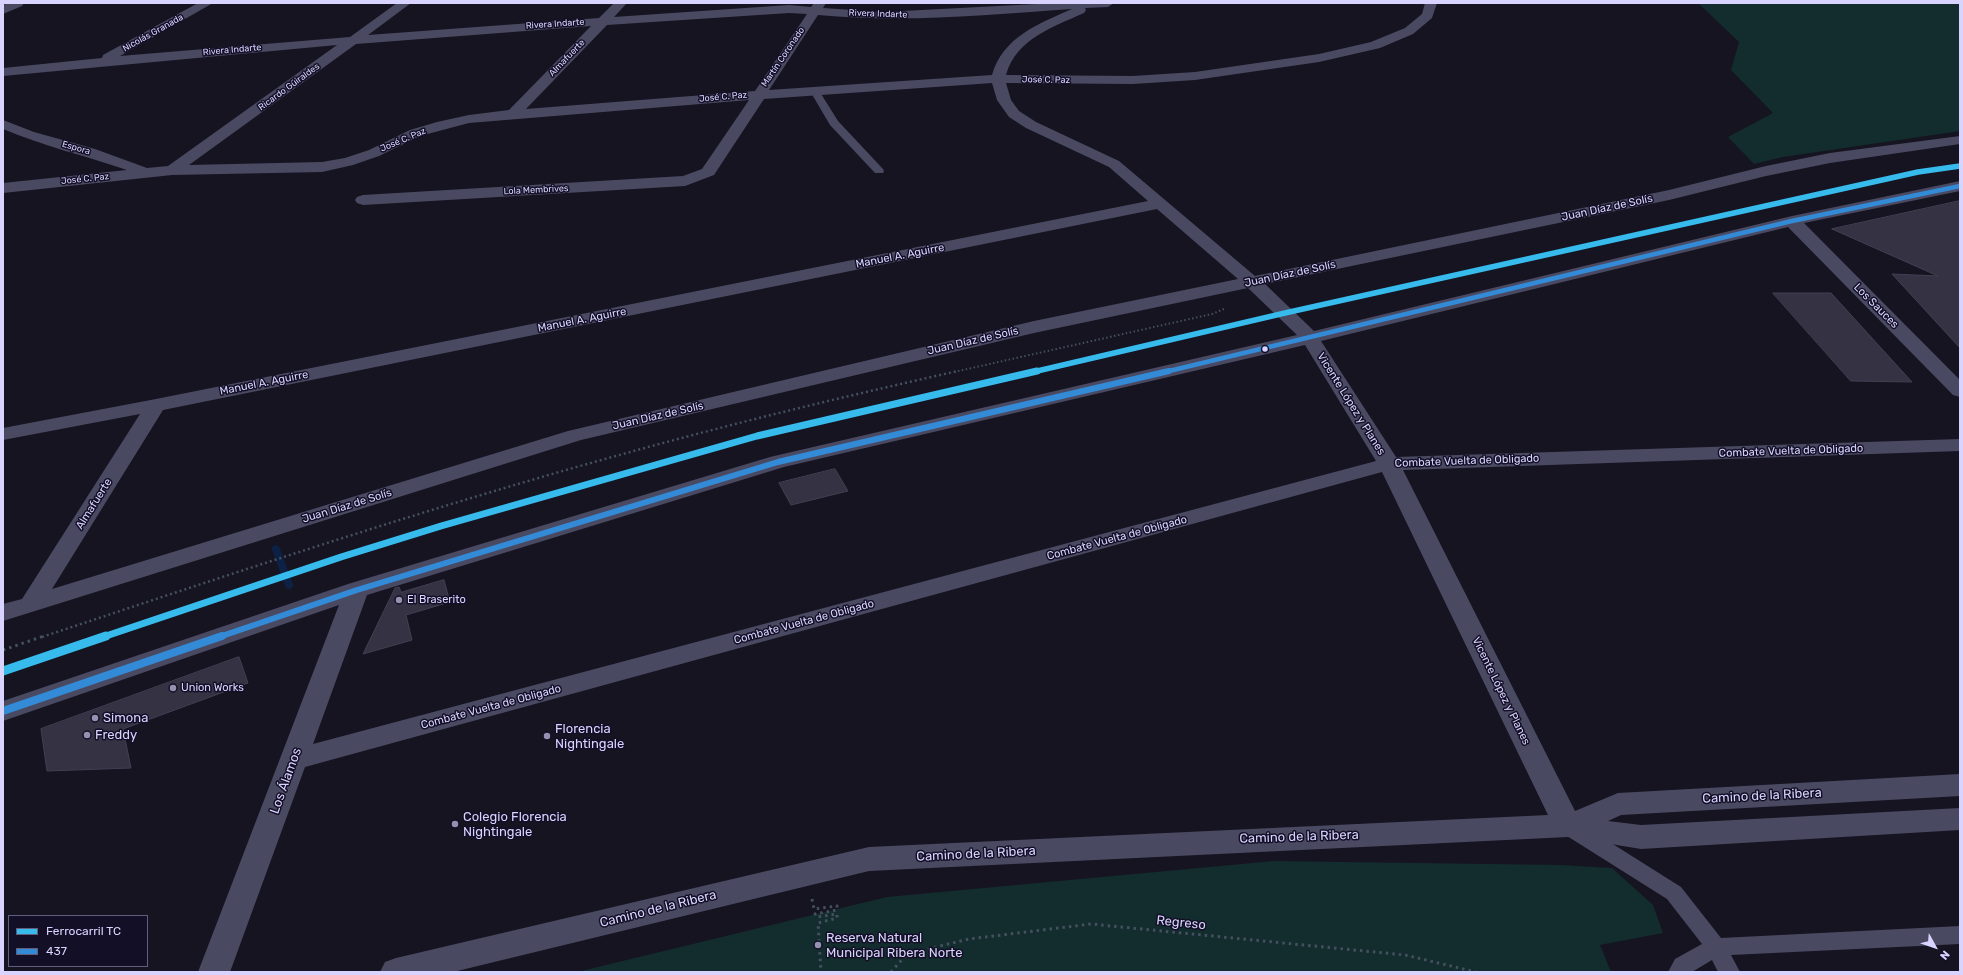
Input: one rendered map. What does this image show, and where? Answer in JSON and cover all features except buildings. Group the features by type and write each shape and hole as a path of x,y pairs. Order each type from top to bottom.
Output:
{"street":[{"path":"3,10 18,3"},
{"name":"Nicolás Granada","path":"100,62 207,3"},
{"name":"Ricardo Güiraldes","path":"172,170 405,3"},
{"name":"Almafuerte","path":"513,114 621,3"},
{"path":"998,79 1004,61 1019,42 1043,27 1094,3"},
{"name":"Rivera Indarte","path":"3,72 356,38 818,6 880,16 934,15 1108,3"},
{"name":"José C. Paz","path":"3,188 172,170 322,166 348,162 374,153 415,133 468,118 758,95 998,79 1133,80 1195,76 1319,58 1376,45 1409,31 1428,15 1431,3"},
{"name":"Martín Coronado","path":"708,172 818,6"},
{"name":"Vicente López y Planes","path":"998,79 1004,100 1014,114 1031,125 1114,164 1258,288 1310,338 1389,464 1568,826"},
{"name":"Espora","path":"3,124 29,135 90,152 148,172"},
{"name":"Juan Díaz de Solís","path":"3,613 575,436 916,354 1258,288 1669,195 1766,171 1830,158 1960,140"},
{"name":"Lola Membrives","path":"363,200 685,181 708,172"},
{"path":"3,711 357,590 778,462 1310,338 1792,221 1960,186"},
{"name":"Manuel A. Aguirre","path":"3,434 156,405 1160,204"},
{"name":"Los Sauces","path":"1792,221 1960,391"},
{"name":"Almafuerte","path":"31,604 156,405"},
{"name":"Combate Vuelta de Obligado","path":"293,760 1389,464 1960,445"},
{"name":"Los Álamos","path":"214,972 357,590"},
{"name":"Camino de la Ribera","path":"1568,826 1618,804 1960,785"},
{"name":"Camino de la Ribera","path":"396,972 869,859 1233,840 1568,826 1641,837 1960,819"}],"lane":[{"path":"815,91 834,123 879,171"},
{"path":"1568,826 1674,894 1716,947 1729,972"},
{"path":"1679,972 1682,966 1716,947 1960,935"}],"path":[{"path":"3,650 409,516 623,454 845,396 1212,314 1258,288"},
{"path":"806,873 818,923 821,972"},
{"path":"814,909 837,906 837,910 816,916"},
{"path":"816,916 837,914 837,918 818,923"},
{"name":"Regreso","path":"891,972 908,954 969,939 1091,924 1405,955 1476,972"}],"green space":[{"path":"1698,3 1960,3 1960,131 1783,157 1754,164 1728,137 1773,113 1731,70 1739,42"},
{"path":"1274,861 1560,865 1612,868 1653,905 1663,933 1600,945 1611,972 577,972 887,897"}],"waterway":[{"path":"276,549 289,585"}],"rail line":[{"name":"TC","path":"3,671 341,557 441,526 757,436 1285,313 1918,172 1960,166"}],"transit line":[{"name":"437","path":"3,711 357,590 778,462 1310,338 1792,221 1960,186"}],"place":[{"name":"El Braserito","path":"399,600"},
{"name":"Union Works","path":"173,688"},
{"name":"Simona","path":"95,718"},
{"name":"Freddy","path":"87,735"},
{"name":"Florencia Nightingale","path":"547,736"},
{"name":"Colegio Florencia Nightingale","path":"455,824"},
{"name":"Reserva Natural Municipal Ribera Norte","path":"818,945"}]}
